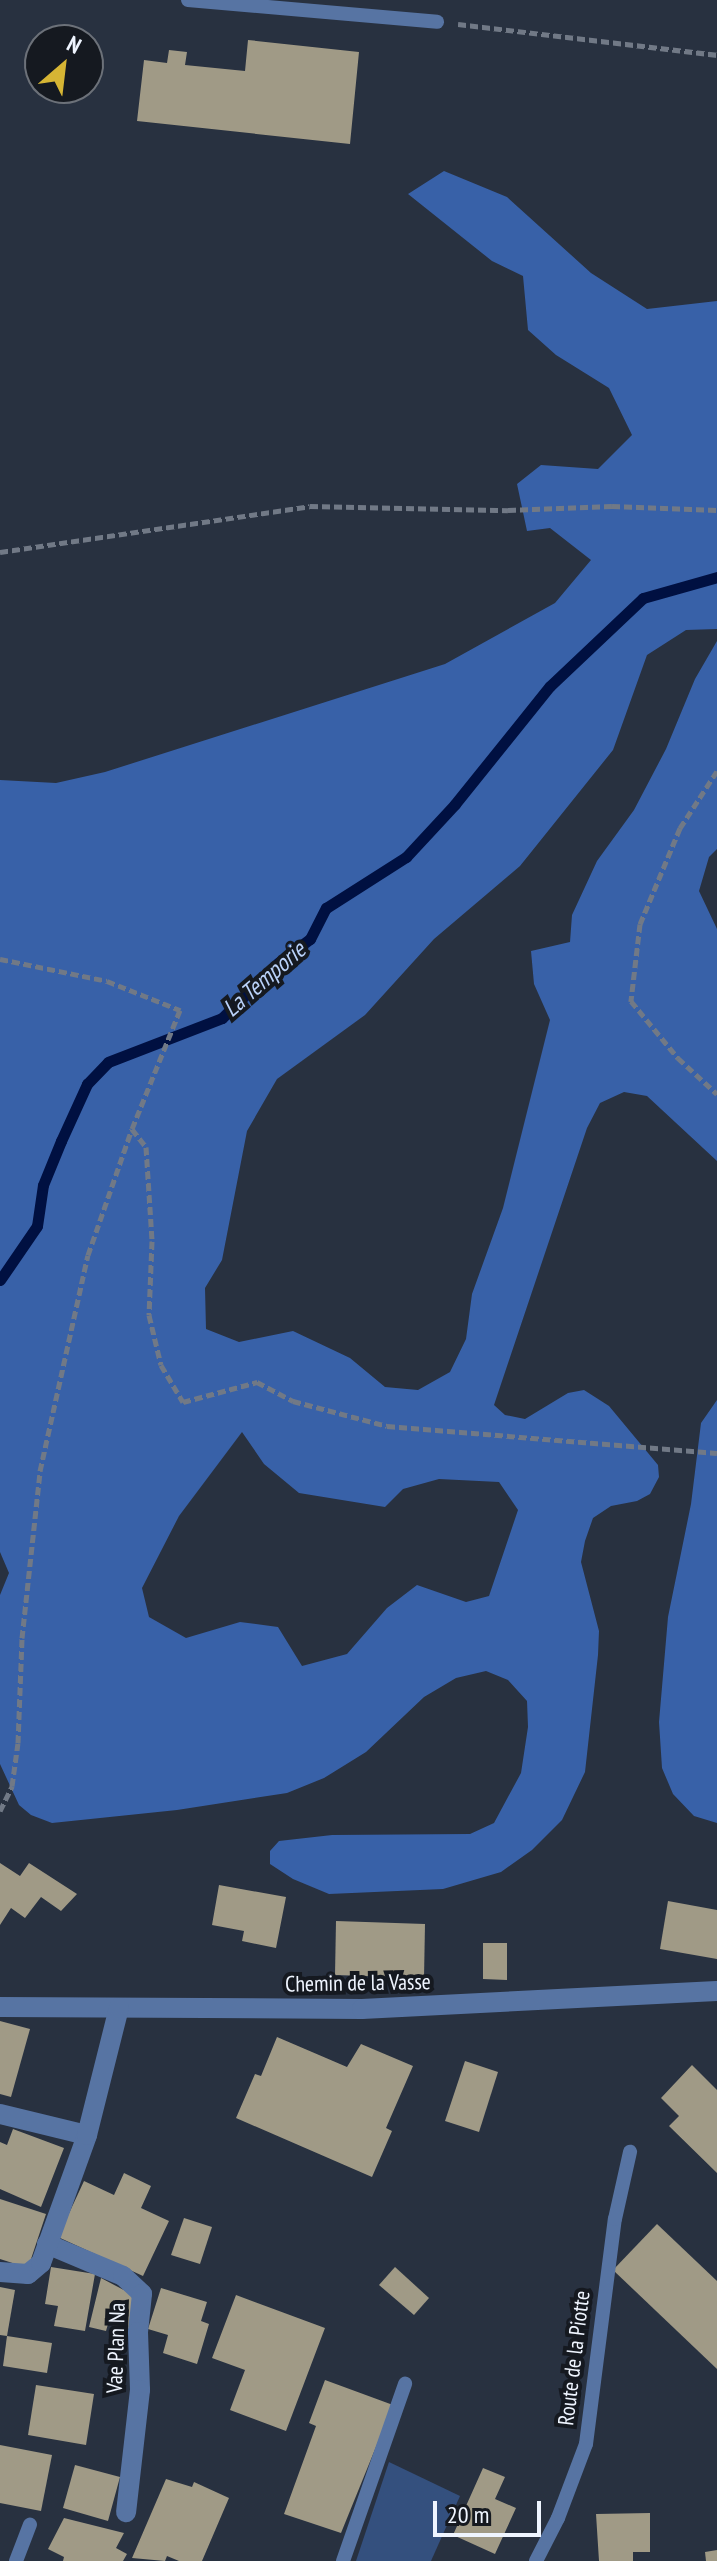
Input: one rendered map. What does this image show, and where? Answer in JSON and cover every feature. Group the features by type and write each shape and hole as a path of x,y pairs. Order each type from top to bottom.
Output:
{"street":[{"name":"Chemin de la Vasse","path":"0,2007 362,2009 717,1991"},
{"path":"0,2272 33,2272 41,2263 87,2135 119,2008"},
{"path":"0,2114 87,2135"},
{"name":"Vae Plan Na","path":"47,2244 123,2276 142,2294 138,2332 140,2390 126,2512"}],"lane":[{"path":"188,0 437,22"},
{"name":"Route de la Piotte","path":"536,2561 558,2518 586,2444 615,2219 630,2152"},
{"path":"343,2561 405,2384"},
{"path":"16,2561 30,2525"}],"path":[{"path":"437,22 717,55"},
{"path":"0,552 310,506 717,510"},
{"path":"717,771 680,828 640,924 631,1001 678,1058 717,1094"},
{"path":"0,959 107,981 180,1010 132,1129 88,1255 40,1471 22,1638 18,1743 12,1786 0,1811"},
{"path":"132,1129 146,1147 152,1241 149,1315 161,1365 183,1402 257,1382 293,1401 387,1426 717,1453"}],"shaded area":[{"path":"444,171 507,197 591,273 647,309 717,301 717,629 686,630 647,655 613,750 520,866 434,939 365,1015 277,1079 247,1131 222,1260 205,1288 206,1329 239,1342 293,1331 350,1358 385,1387 418,1390 450,1372 466,1339 472,1294 503,1208 550,1020 534,984 531,951 570,942 572,915 597,861 634,810 666,749 695,679 717,641 717,849 709,857 699,891 717,929 717,1161 647,1096 624,1092 600,1103 587,1128 494,1405 505,1415 525,1419 568,1393 584,1390 609,1406 658,1465 659,1477 650,1494 637,1501 611,1506 593,1518 585,1541 581,1562 599,1631 598,1655 585,1772 562,1820 532,1850 501,1872 443,1889 329,1894 293,1879 270,1864 270,1851 279,1841 332,1835 470,1834 494,1823 521,1773 528,1727 527,1701 508,1680 486,1671 456,1678 424,1697 366,1752 324,1778 287,1793 177,1810 52,1823 31,1815 19,1805 0,1764 0,1595 9,1573 0,1552 0,780 56,783 105,772 445,664 555,603 591,560 550,528 527,531 517,484 541,465 598,469 632,435 609,388 556,355 528,330 523,276 492,261 408,194","holes":["242,1432 264,1464 299,1493 385,1507 403,1489 439,1479 499,1482 518,1510 489,1596 466,1602 417,1585 387,1608 347,1654 302,1666 278,1627 240,1622 186,1638 149,1617 142,1588 179,1516"]},
{"path":"717,1400 717,1823 694,1816 673,1794 662,1768 659,1722 668,1617 691,1504 701,1423"},
{"path":"389,2462 460,2496 431,2561 356,2561"}],"building":[{"path":"248,40 359,52 350,144 137,121 144,60 167,63 169,50 187,52 185,65 245,71"},
{"path":"0,1863 20,1876 29,1863 77,1894 61,1911 41,1897 25,1918 11,1908 0,1925"},
{"path":"219,1885 286,1897 276,1948 242,1941 244,1931 212,1925"},
{"path":"668,1901 717,1910 717,1959 660,1949"},
{"path":"336,1921 425,1924 424,1978 335,1975"},
{"path":"483,1943 507,1943 507,1980 483,1979"},
{"path":"0,2021 30,2029 11,2097 0,2094"},
{"path":"277,2037 347,2067 361,2044 413,2066 386,2128 392,2131 372,2177 236,2118 255,2074 261,2076"},
{"path":"465,2061 498,2072 479,2132 445,2121"},
{"path":"692,2065 717,2090 717,2173 669,2126 679,2116 661,2098"},
{"path":"13,2129 64,2148 41,2207 0,2189 0,2142 7,2145"},
{"path":"124,2173 151,2186 141,2208 169,2221 143,2276 58,2237 84,2181 114,2195"},
{"path":"0,2199 46,2214 28,2268 0,2259"},
{"path":"184,2218 212,2227 200,2264 171,2255"},
{"path":"657,2224 717,2281 717,2369 613,2270"},
{"path":"51,2267 95,2274 85,2331 54,2326 58,2306 45,2304"},
{"path":"395,2267 429,2298 414,2315 379,2285"},
{"path":"101,2278 137,2297 129,2329 108,2324 106,2331 89,2327"},
{"path":"0,2287 15,2290 7,2336 0,2335"},
{"path":"161,2288 207,2302 201,2321 209,2324 197,2364 163,2353 168,2335 148,2329"},
{"path":"236,2295 325,2328 286,2431 230,2410 245,2370 212,2358"},
{"path":"7,2336 52,2343 47,2373 3,2366"},
{"path":"325,2380 393,2405 341,2533 284,2514 316,2426 309,2423"},
{"path":"36,2385 94,2394 86,2445 28,2435"},
{"path":"0,2445 52,2455 41,2511 0,2503"},
{"path":"75,2465 120,2477 108,2521 63,2508"},
{"path":"483,2468 505,2477 495,2499 516,2508 495,2554 453,2535"},
{"path":"166,2479 192,2487 194,2482 229,2498 202,2561 179,2561 167,2556 165,2561 132,2558"},
{"path":"650,2513 650,2552 633,2552 633,2561 599,2561 596,2514"},
{"path":"64,2518 124,2533 116,2548 127,2554 123,2561 63,2561 64,2557 48,2549"},
{"path":"717,2550 717,2561 706,2561 705,2552"}],"waterway":[{"name":"La Temporie","path":"0,1280 37,1226 43,1185 61,1141 87,1084 108,1062 222,1018 278,963 310,939 326,908 406,857 455,804 550,686 643,598 717,577"}]}
